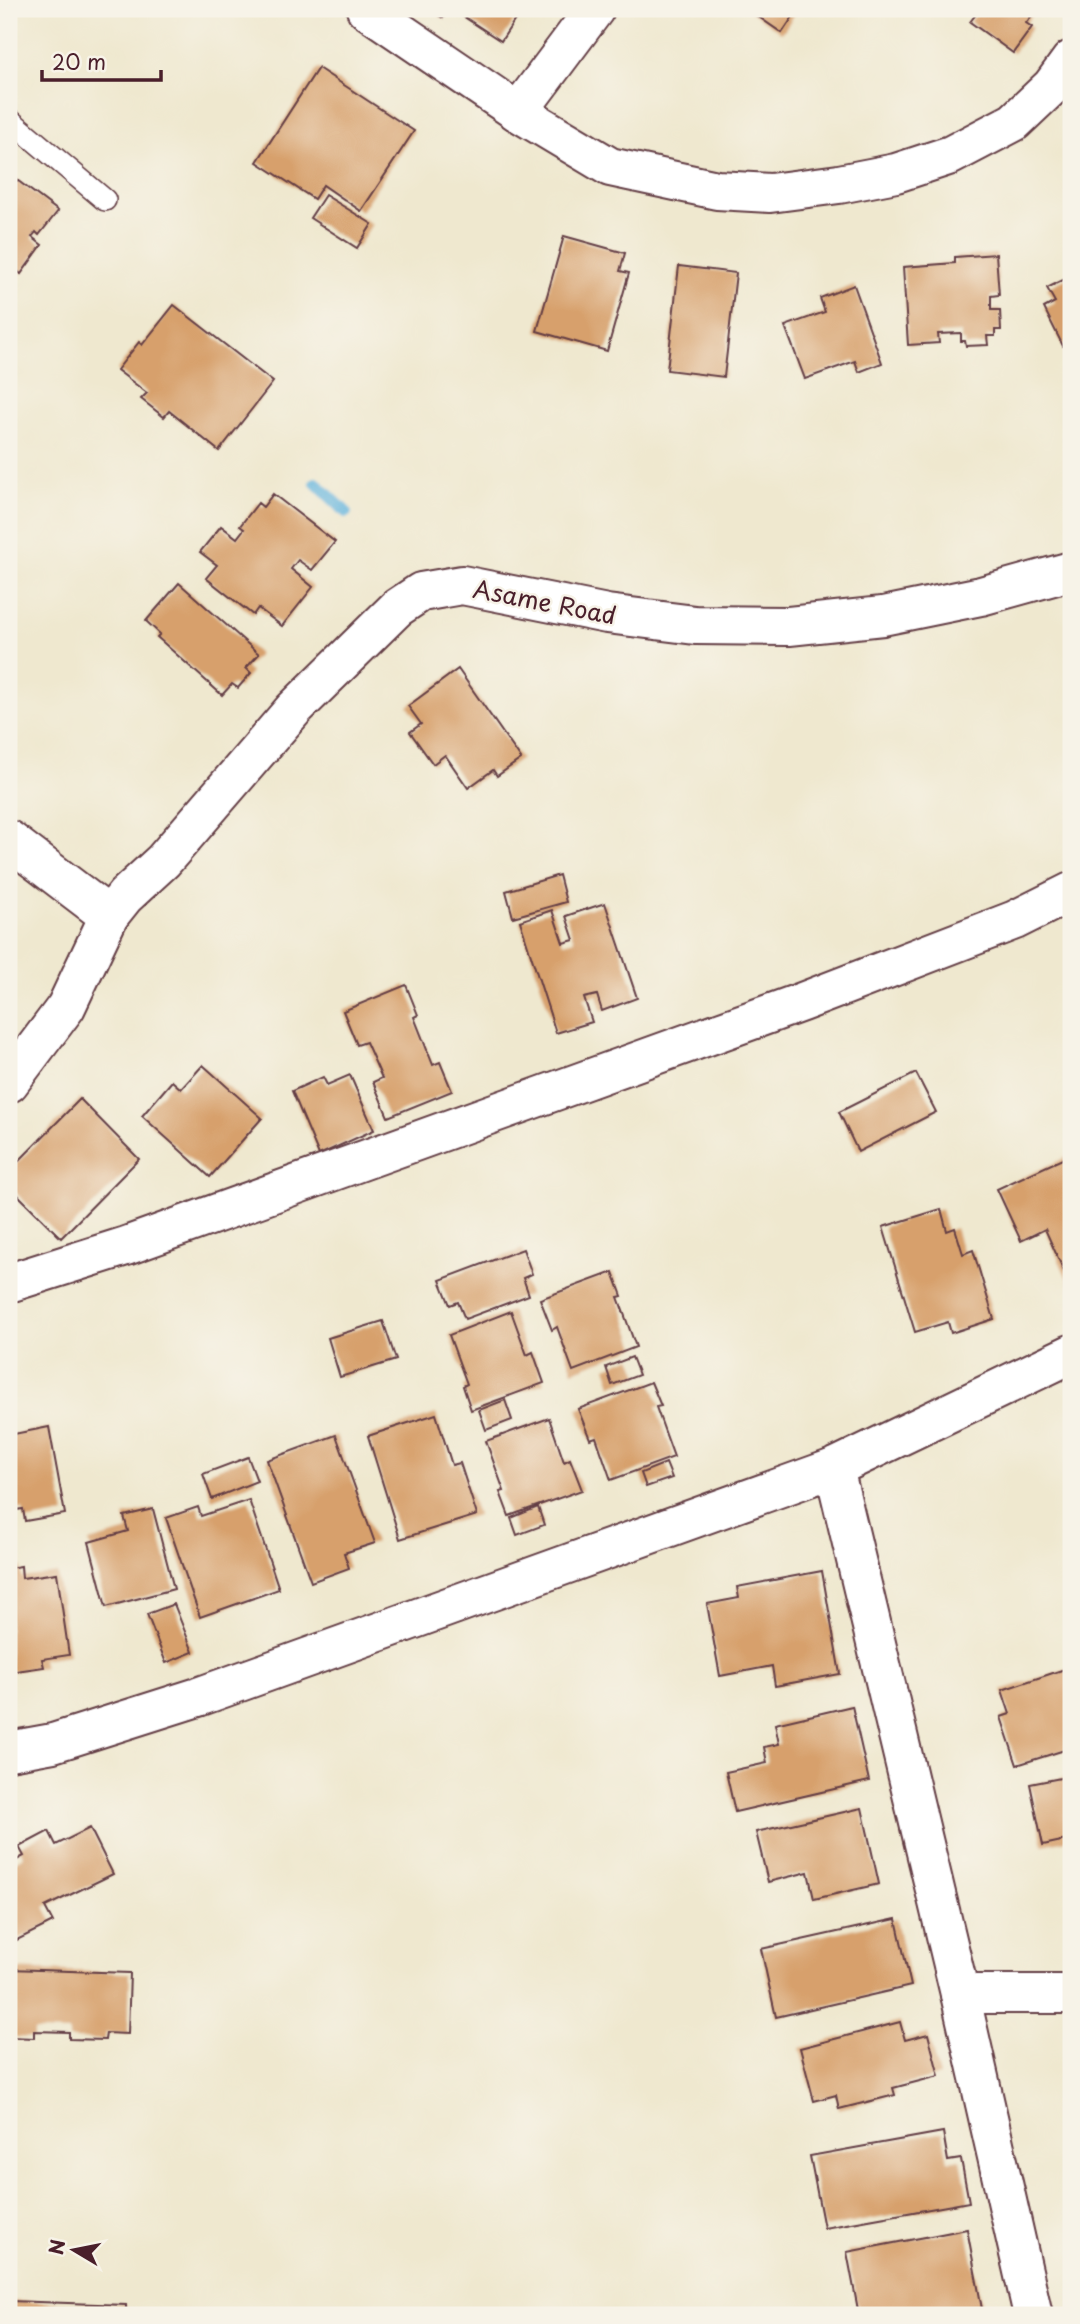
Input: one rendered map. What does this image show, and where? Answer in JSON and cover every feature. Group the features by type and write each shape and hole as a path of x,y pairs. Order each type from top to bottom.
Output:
{"street":[{"path":"366,9 518,112 610,167 717,190 770,194 885,175 951,155 1014,122 1052,86 1071,60"},
{"path":"518,112 595,9"},
{"name":"Asame Road","path":"9,1083 66,1007 108,916 163,861 294,709 397,608 421,592 462,584 607,614 695,625 789,626 895,613 981,596 1071,571"},
{"path":"9,840 108,916"},
{"path":"9,1283 126,1246 803,1002 1015,920 1071,892"},
{"path":"9,1751 53,1743 198,1697 834,1468 1071,1354"},
{"path":"834,1468 960,1994 1033,2315"},
{"path":"960,1994 1071,1994"}],"lane":[{"path":"9,119 105,200"}],"building":[{"path":"428,9 449,9 443,18"},
{"path":"452,9 522,9 501,41"},
{"path":"747,9 798,9 782,33"},
{"path":"980,9 1037,9 1026,23 1032,27 1013,53 970,22"},
{"path":"318,68 414,131 361,211 323,185 314,199 257,162"},
{"path":"9,174 58,211 39,235 36,232 32,237 42,245 21,274 9,265"},
{"path":"325,195 372,224 357,248 310,218"},
{"path":"564,236 625,253 620,271 629,273 607,351 537,331"},
{"path":"996,254 999,295 991,296 991,310 1000,310 1001,330 995,330 995,336 987,336 988,345 966,346 965,341 961,341 961,333 938,334 939,343 908,345 903,267 955,263 955,257"},
{"path":"679,266 736,273 724,377 667,370"},
{"path":"1071,276 1071,342 1063,346 1044,308 1055,302 1047,288"},
{"path":"854,285 882,363 859,372 855,361 805,379 785,326 825,312 820,298"},
{"path":"174,305 273,382 219,451 169,411 164,417 141,399 147,393 117,370 139,342 142,345"},
{"path":"273,494 335,542 312,570 298,560 291,569 313,587 282,626 258,608 253,615 206,578 217,565 200,552 221,526 237,538 244,529 240,526 258,503 263,507"},
{"path":"179,583 259,654 246,668 251,673 238,688 232,684 222,695 157,637 160,634 146,621"},
{"path":"458,669 521,759 497,776 493,770 468,788 445,755 433,764 410,732 421,724 408,706"},
{"path":"559,875 566,902 513,917 506,891"},
{"path":"605,903 637,998 602,1011 597,995 584,998 592,1022 556,1033 520,921 552,910 563,943 574,940 566,916"},
{"path":"406,985 418,1015 414,1017 433,1065 440,1062 452,1091 388,1117 373,1082 382,1078 366,1042 357,1045 343,1011"},
{"path":"203,1065 262,1118 210,1177 142,1116 172,1081 181,1089"},
{"path":"916,1073 936,1112 858,1152 839,1112"},
{"path":"350,1075 374,1130 319,1155 292,1091 323,1077 327,1085"},
{"path":"80,1099 139,1159 61,1238 9,1186 9,1171"},
{"path":"1071,1155 1071,1287 1045,1229 1021,1241 997,1189"},
{"path":"941,1209 947,1231 955,1228 963,1254 973,1250 994,1319 951,1333 948,1322 915,1332 883,1227"},
{"path":"523,1249 532,1274 523,1278 529,1295 465,1319 458,1302 450,1305 440,1280"},
{"path":"613,1272 622,1296 618,1297 636,1347 573,1371 557,1327 552,1330 540,1299"},
{"path":"511,1311 527,1355 533,1352 544,1383 471,1410 463,1386 467,1384 449,1335"},
{"path":"383,1321 396,1360 340,1377 328,1338"},
{"path":"632,1357 639,1375 612,1385 606,1367"},
{"path":"651,1382 661,1406 656,1407 674,1457 611,1480 596,1437 590,1439 578,1409"},
{"path":"505,1400 512,1420 486,1430 479,1410"},
{"path":"436,1414 452,1465 460,1463 477,1515 400,1539 368,1436"},
{"path":"549,1418 564,1462 570,1459 582,1490 509,1516 500,1492 504,1491 486,1441"},
{"path":"49,1427 65,1514 25,1521 23,1509 9,1511 9,1435"},
{"path":"336,1435 375,1543 344,1553 349,1568 311,1582 267,1460"},
{"path":"248,1457 257,1481 212,1499 203,1474"},
{"path":"666,1463 672,1478 646,1487 641,1473"},
{"path":"249,1500 279,1589 200,1617 166,1518 198,1507 201,1516"},
{"path":"538,1507 544,1525 517,1535 511,1518"},
{"path":"153,1509 174,1589 106,1607 89,1542 128,1531 124,1516"},
{"path":"21,1566 22,1578 57,1573 69,1655 42,1659 44,1667 9,1672 9,1568"},
{"path":"822,1571 840,1674 775,1686 772,1666 720,1676 707,1604 739,1598 737,1587"},
{"path":"174,1604 193,1652 166,1663 147,1614"},
{"path":"1071,1667 1071,1748 1017,1765 1001,1717 1010,1714 1002,1690"},
{"path":"852,1706 869,1781 735,1812 726,1772 767,1763 764,1747 779,1744 775,1724"},
{"path":"1071,1776 1071,1839 1043,1845 1030,1784"},
{"path":"862,1808 879,1884 814,1899 808,1872 768,1882 756,1832"},
{"path":"90,1828 113,1874 45,1907 53,1922 9,1944 9,1864 24,1856 19,1847 49,1831 56,1845"},
{"path":"896,1919 911,1986 776,2017 761,1949"},
{"path":"9,1969 130,1973 128,2034 106,2033 105,2040 69,2039 69,2032 34,2031 34,2038 9,2037"},
{"path":"900,2022 905,2040 928,2034 939,2076 893,2088 895,2095 839,2109 836,2095 814,2101 800,2048"},
{"path":"943,2132 948,2161 961,2159 969,2202 824,2228 810,2156"},
{"path":"967,2229 982,2309 951,2315 859,2315 847,2252"},
{"path":"9,2301 126,2305 126,2315 9,2315"}],"waterway":[{"path":"316,483 346,512"}]}
